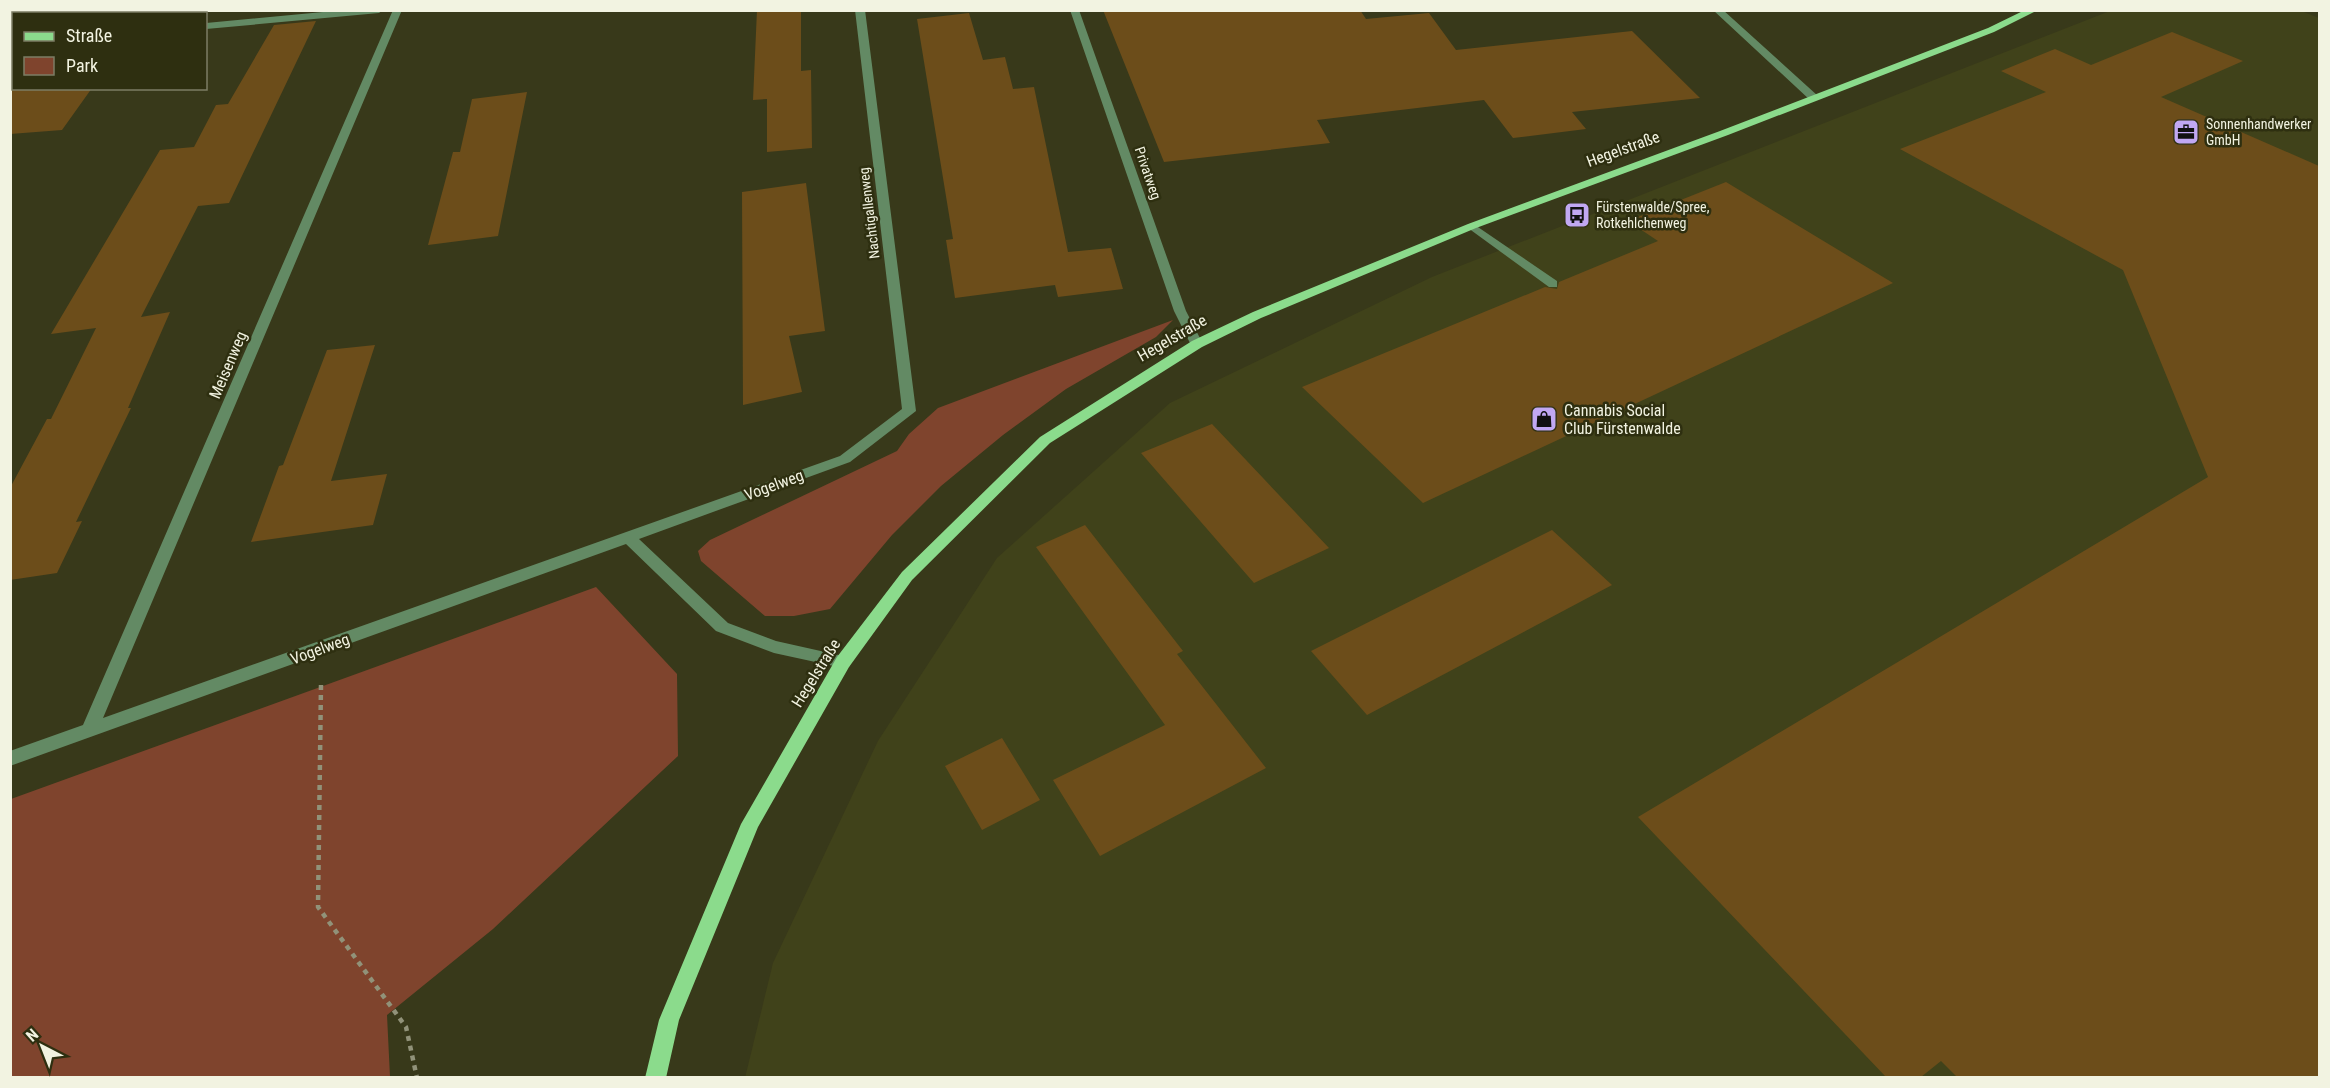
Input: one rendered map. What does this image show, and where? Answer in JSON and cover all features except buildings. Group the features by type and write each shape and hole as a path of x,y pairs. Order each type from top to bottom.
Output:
{"main road":[{"name":"Hegelstraße","path":"655,1077 669,1020 750,824 843,662 907,576 1045,440 1197,344 1323,287 1472,226 1991,30 2034,10"}],"street":[{"path":"207,26 378,10"},
{"name":"Meisenweg","path":"89,732 398,10"},
{"name":"Nachtigallenweg","path":"860,10 909,411"},
{"name":"Privatweg","path":"1074,10 1180,310 1197,344"},
{"path":"1717,10 1814,98"},
{"path":"1472,226 1553,284"},
{"name":"Vogelweg","path":"10,759 845,459 909,411"},
{"path":"628,537 722,627 774,647 843,662"}],"path":[{"path":"322,648 318,907 406,1027 417,1077"}],"shaded area":[{"path":"2299,10 2319,18 2319,1077 745,1078 773,963 878,741 997,558 1170,403 1432,277 2110,11"}],"green space":[{"path":"1173,320 1156,337 1066,389 1003,435 941,486 892,535 830,609 794,616 765,616 701,561 698,551 710,540 897,451 909,434 938,408"},
{"path":"596,587 677,674 678,756 493,929 387,1015 390,1077 11,1077 11,799"}],"place":[{"name":"Sonnenhandwerker GmbH","path":"2186,132"},
{"name":"Fürstenwalde/Spree, Rotkehlchenweg","path":"1577,215"},
{"name":"Cannabis Social Club Fürstenwalde","path":"1544,419"}]}
